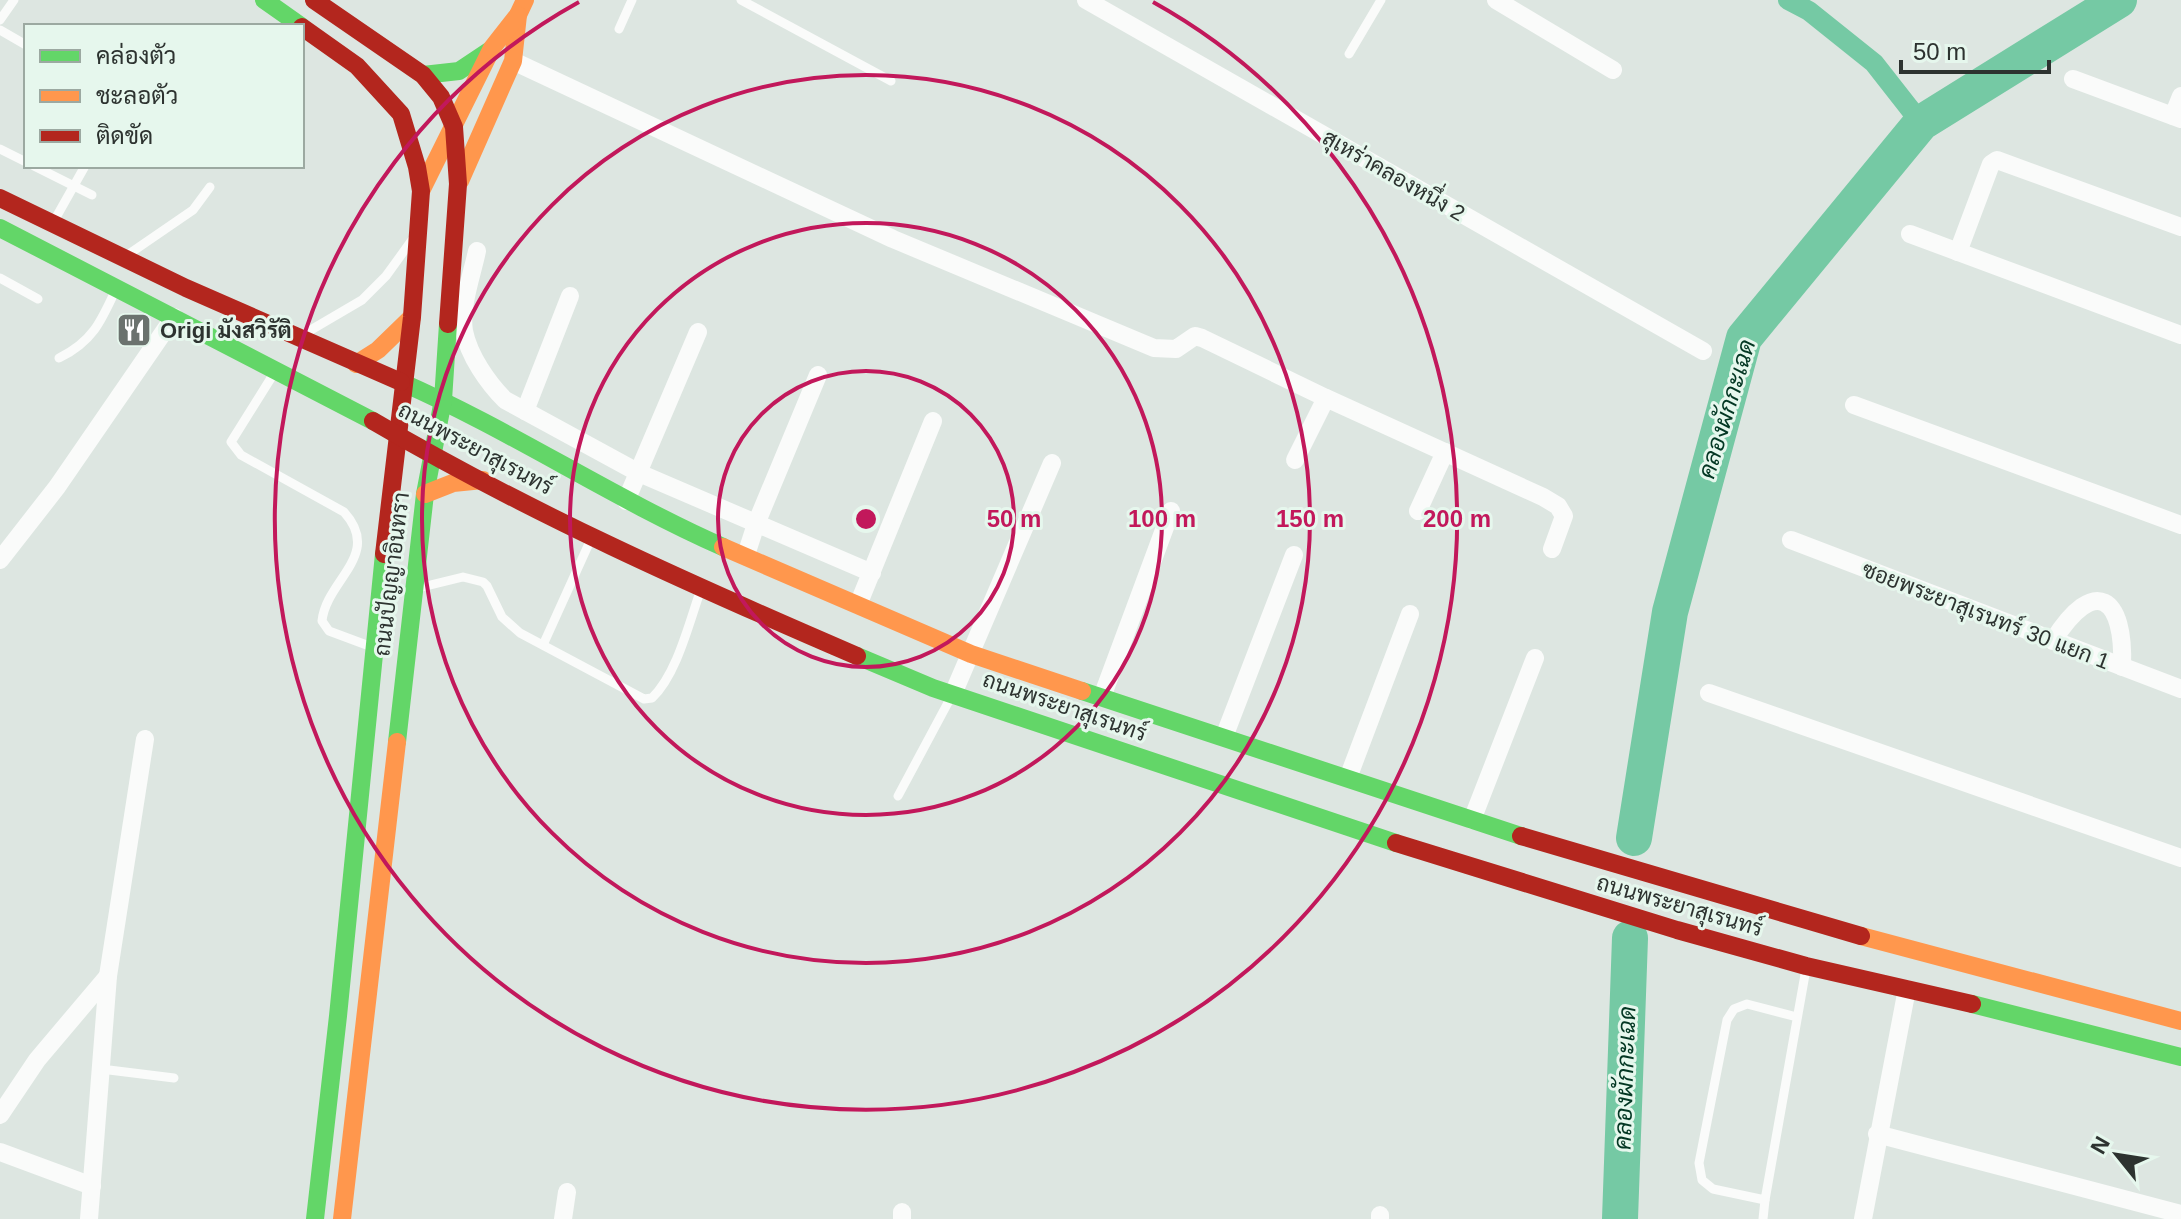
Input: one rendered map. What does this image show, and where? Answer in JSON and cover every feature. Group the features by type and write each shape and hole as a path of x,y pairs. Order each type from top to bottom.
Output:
{"street":[{"name":"ถนนปัญญาอินทรา","path":"264,0 298,24"},
{"name":"ถนนปัญญาอินทรา","path":"314,0 423,75 441,97 454,127 458,191 443,400 431,453 413,590 342,1219"},
{"name":"สุเหร่าคลองหนึ่ง 2","path":"1086,0 1703,351"},
{"path":"1496,0 1613,70"},
{"path":"522,7 513,61 458,191 432,198 421,191 492,48 522,7"},
{"name":"ถนนปัญญาอินทรา","path":"304,28 357,66 401,114 421,191 412,317 391,478 315,1219"},
{"path":"423,75 445,76 469,68 492,48"},
{"path":"513,61 893,239 1141,344 1167,350 1176,349 1195,336 1202,338 1445,452 1558,506 1564,516 1563,524 1552,549"},
{"path":"2073,79 2177,118 2181,96"},
{"path":"1958,252 1991,164 1997,160 2181,227"},
{"name":"ถนนพระยาสุเรนทร์","path":"0,198 298,338 443,400 626,501 971,654 1472,820 1835,929 2181,1021"},
{"name":"ถนนพระยาสุเรนทร์","path":"0,228 351,408 592,537 841,651 953,694 1452,862 1806,966 2007,1012 2181,1057"},
{"path":"1910,234 2181,335"},
{"path":"477,251 464,316 464,332 492,387 505,400 639,473 872,573"},
{"path":"525,411 570,296"},
{"path":"0,560 57,487 174,317"},
{"path":"356,364 378,350 412,317"},
{"path":"626,501 698,332"},
{"path":"746,555 818,375"},
{"path":"1295,460 1326,398"},
{"path":"1854,405 2181,525"},
{"path":"351,408 380,449 391,478"},
{"path":"858,605 933,421"},
{"path":"1418,511 1445,452"},
{"path":"953,694 1052,463"},
{"path":"425,494 453,483 483,480"},
{"path":"1102,697 1171,511"},
{"name":"ซอยพระยาสุเรนทร์ 30 แยก 1","path":"1791,540 2181,689"},
{"path":"1224,737 1294,555"},
{"path":"2053,641 2072,614 2090,601 2098,601 2116,613 2121,625 2122,667"},
{"path":"1348,778 1410,614"},
{"path":"1472,820 1535,658"},
{"path":"1709,693 2181,858"},
{"path":"89,1219 108,976 145,739"},
{"path":"0,1115 37,1060 108,976"},
{"path":"1863,1219 1907,989"},
{"path":"1877,1134 2181,1214"},
{"path":"0,1152 92,1186"},
{"path":"563,1219 567,1192"}],"lane":[{"path":"0,20 14,0"},
{"path":"619,29 632,0"},
{"path":"741,0 891,81"},
{"path":"1349,54 1381,0"},
{"path":"0,30 24,44"},
{"path":"0,149 24,161"},
{"path":"38,168 92,195"},
{"path":"53,224 84,168"},
{"path":"123,258 193,210 210,187"},
{"path":"298,338 362,300 386,276 418,232"},
{"path":"0,278 38,299"},
{"path":"59,358 81,347 104,316 116,288"},
{"path":"276,370 231,442 241,455 350,518 358,537 356,556 322,615 323,625 329,631 375,647"},
{"path":"543,645 592,537"},
{"path":"413,590 463,577 483,582 502,617 520,633 640,697 652,698 670,673 701,589"},
{"path":"898,796 953,694"},
{"path":"1763,1219 1806,966"},
{"path":"1765,1200 1713,1189 1702,1180 1699,1163 1727,1020 1734,1009 1747,1004 1797,1017"},
{"path":"101,1069 174,1078"}],"waterway":[{"path":"1788,0 1809,11 1874,63 1921,123"},
{"name":"คลองผักกะเฉด","path":"1634,838 1670,612 1744,338 1921,123 2119,0"},
{"name":"คลองผักกะเฉด","path":"1620,1219 1630,938"}],"traffic: fast":[{"path":"264,0 298,24"},
{"path":"423,75 459,71 489,51"},
{"path":"0,228 373,421"},
{"path":"397,742 425,494 443,400 448,324"},
{"path":"401,382 723,547"},
{"path":"315,1219 384,554"},
{"path":"857,656 933,688 1396,843"},
{"path":"1082,691 1521,836"},
{"path":"1972,1004 2181,1057"}],"traffic: slow":[{"path":"460,181 513,61 518,15 525,0"},
{"path":"421,191 492,48 518,15"},
{"path":"356,364 378,350 412,317"},
{"path":"425,494 453,483 483,480"},
{"path":"723,547 971,654 1082,691"},
{"path":"342,1219 397,742"},
{"path":"1861,936 2181,1021"}],"traffic: jam":[{"path":"314,0 423,75 441,97 454,127 458,184 448,324"},
{"path":"304,28 357,66 401,114 421,191 412,317 384,554"},
{"path":"0,198 186,288 401,382"},
{"path":"373,421 551,517 857,656"},
{"path":"1521,836 1861,936"},
{"path":"1396,843 1677,930 1806,966 1972,1004"}],"place":[{"name":"Origi มังสวิรัติ","path":"134,330"}]}
